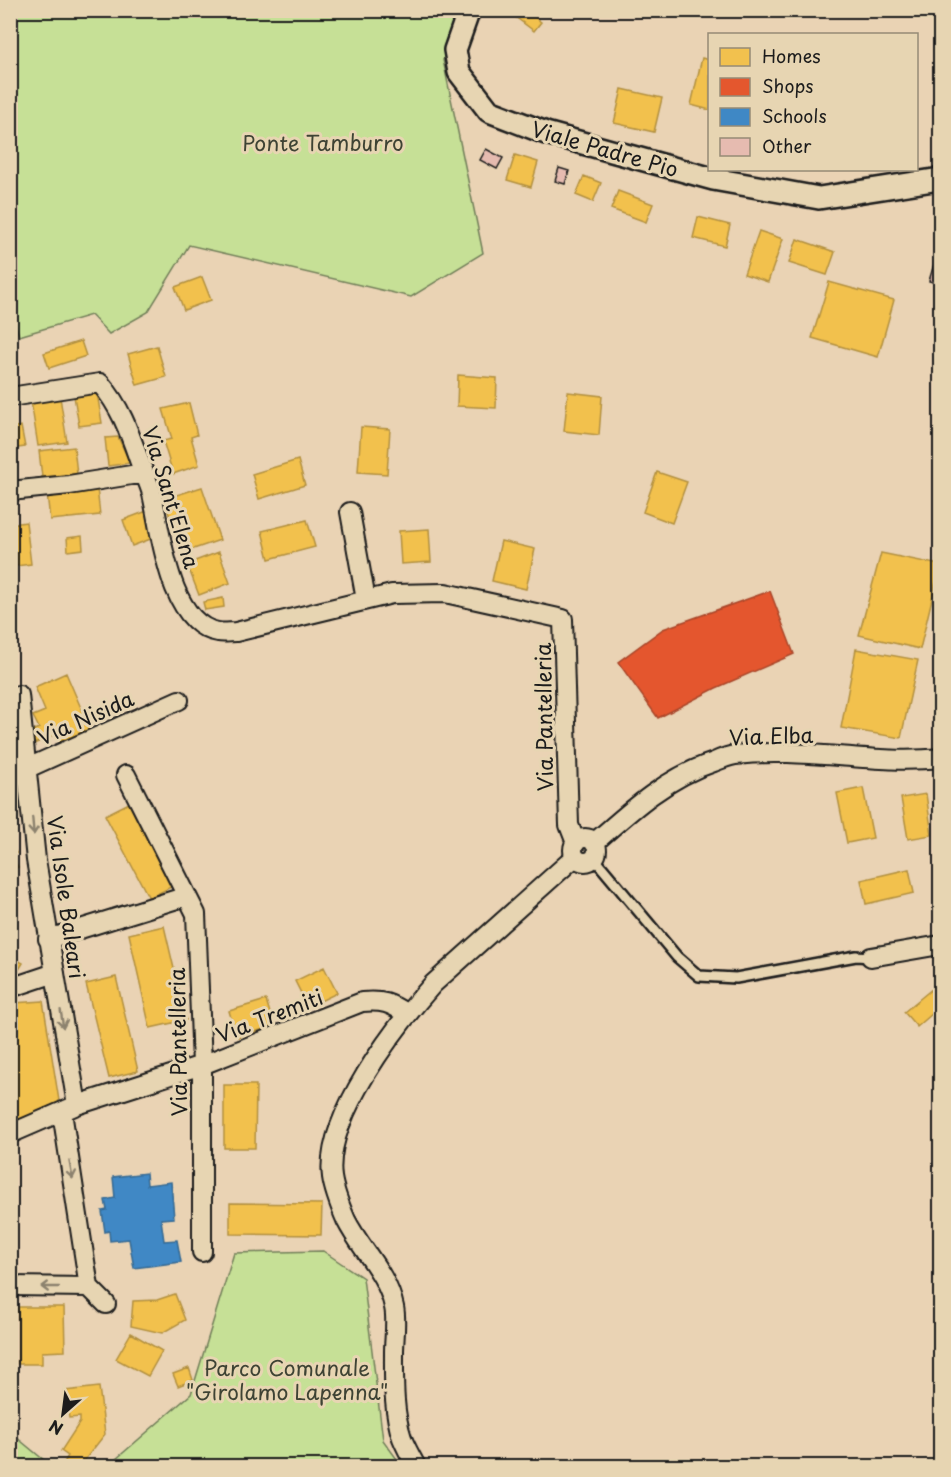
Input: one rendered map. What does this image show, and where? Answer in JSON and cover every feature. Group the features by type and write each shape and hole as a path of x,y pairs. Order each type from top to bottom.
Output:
{"street":[{"name":"Viale Padre Pio","path":"469,10 455,50 459,72 489,111 546,133 713,179 819,198 940,179"},
{"name":"Via Sant'Elena","path":"10,397 100,383 110,394 124,418 151,493 163,556 181,602 198,623 217,632"},
{"path":"10,491 69,485 144,473"},
{"path":"350,512 366,600"},
{"name":"Via Pantelleria","path":"217,632 236,632 392,594 445,593 563,619 569,825 575,850"},
{"name":"Via Isole Baleari","path":"19,696 36,860 55,973 90,1287"},
{"name":"Via Nisida","path":"10,776 179,700"},
{"name":"Via Elba","path":"594,851 626,815 669,781 699,766 734,755 796,754 940,758"},
{"name":"Via Pantelleria","path":"126,775 196,914 202,1065 202,1252"},
{"path":"416,1467 402,1437 394,1394 394,1309 392,1301 387,1285 347,1222 337,1197 332,1175 334,1140 349,1105 382,1046 433,984 585,838 594,851"},
{"path":"48,939 187,896"},
{"path":"871,957 940,945"},
{"path":"10,988 55,973"},
{"name":"Via Tremiti","path":"10,1134 69,1109 202,1065 362,1002 381,1000 407,1014"},
{"path":"10,1287 90,1287 106,1304"}],"lane":[{"path":"594,851 677,957 699,976 736,978 856,956 871,957"}],"green space":[{"name":"Ponte Tamburro","path":"10,11 479,11 443,60 483,253 411,297 189,245 148,312 109,334 91,315 19,336 10,305"},
{"name":"Parco Comunale \"Girolamo Lapenna\"","path":"323,1251 363,1278 383,1440 402,1466 108,1466 191,1394 234,1253"},
{"path":"10,1432 50,1465 52,1466 11,1466"}],"building: Homes":[{"path":"506,10 526,10 541,22 534,31"},
{"path":"702,58 708,60 708,109 691,105"},
{"path":"622,89 662,98 654,132 614,123"},
{"path":"515,155 538,162 531,187 507,180"},
{"path":"584,176 601,183 593,202 576,195"},
{"path":"618,191 653,204 646,222 611,209"},
{"path":"698,217 730,225 725,246 693,238"},
{"path":"759,231 783,239 768,282 744,274"},
{"path":"797,239 835,252 827,275 789,263"},
{"path":"202,277 211,300 184,310 175,287"},
{"path":"829,282 894,300 878,357 812,338"},
{"path":"81,341 86,356 49,368 44,353"},
{"path":"157,346 166,377 137,385 128,354"},
{"path":"458,375 497,378 496,408 457,406"},
{"path":"568,392 602,396 599,435 564,431"},
{"path":"97,393 102,423 79,426 74,396"},
{"path":"60,397 67,442 38,446 31,401"},
{"path":"189,403 197,435 191,437 199,465 173,474 163,441 172,439 163,409"},
{"path":"21,426 25,447 10,449 10,428"},
{"path":"361,427 390,429 387,474 358,472"},
{"path":"118,437 130,463 108,466 105,438"},
{"path":"74,447 77,474 42,477 39,451"},
{"path":"298,460 305,485 259,499 252,474"},
{"path":"657,472 687,482 672,523 643,512"},
{"path":"202,487 220,540 182,553 164,499"},
{"path":"97,488 100,515 50,520 47,493"},
{"path":"147,511 156,537 132,546 123,520"},
{"path":"307,520 315,547 269,559 262,531"},
{"path":"26,522 31,564 16,566 12,524"},
{"path":"429,529 431,562 401,564 399,531"},
{"path":"82,536 83,549 68,551 67,538"},
{"path":"501,541 535,549 526,589 492,581"},
{"path":"219,552 230,583 199,595 187,564"},
{"path":"881,553 940,565 920,649 859,635"},
{"path":"223,598 224,607 205,610 203,602"},
{"path":"856,649 918,660 901,738 841,728"},
{"path":"66,673 90,729 60,742 56,734 34,744 29,732 39,728 33,716 45,711 35,687"},
{"path":"10,755 17,755 18,768 10,772"},
{"path":"863,788 873,838 847,843 837,793"},
{"path":"926,794 932,835 908,839 901,798"},
{"path":"131,802 175,885 149,898 105,815"},
{"path":"10,844 16,853 12,856 18,867 10,872"},
{"path":"909,869 914,893 866,904 861,880"},
{"path":"940,871 940,896 936,872"},
{"path":"164,926 186,1020 150,1028 129,934"},
{"path":"10,956 23,963 10,984"},
{"path":"324,967 337,993 308,1007 295,981"},
{"path":"116,977 138,1071 109,1078 86,984"},
{"path":"933,988 940,997 940,1007 917,1027 904,1012"},
{"path":"266,1000 274,1026 237,1037 229,1011"},
{"path":"43,1001 60,1107 30,1120 10,1123 10,1025 14,1025 13,1003"},
{"path":"224,1085 256,1085 255,1148 224,1148"},
{"path":"230,1203 322,1204 321,1235 230,1234"},
{"path":"175,1294 185,1320 162,1333 131,1326 133,1301 157,1300"},
{"path":"18,1307 64,1307 65,1351 42,1352 42,1364 18,1364"},
{"path":"131,1333 162,1351 148,1376 116,1359"},
{"path":"189,1368 193,1380 178,1386 173,1374"},
{"path":"99,1387 105,1434 80,1466 62,1466 68,1456 61,1451 80,1422 80,1417 69,1418 65,1391"}],"building: Shops":[{"path":"770,591 794,654 716,688 658,718 618,662 663,629"}],"building: Schools":[{"path":"146,1173 147,1185 171,1182 174,1218 161,1219 164,1241 177,1240 181,1262 134,1268 129,1239 110,1241 109,1231 105,1232 102,1211 107,1210 105,1200 115,1198 113,1177"}],"building: Other":[{"path":"486,149 503,158 497,169 480,160"},
{"path":"559,168 569,171 565,184 555,181"},
{"path":"937,254 940,255 940,284 929,281"}]}
